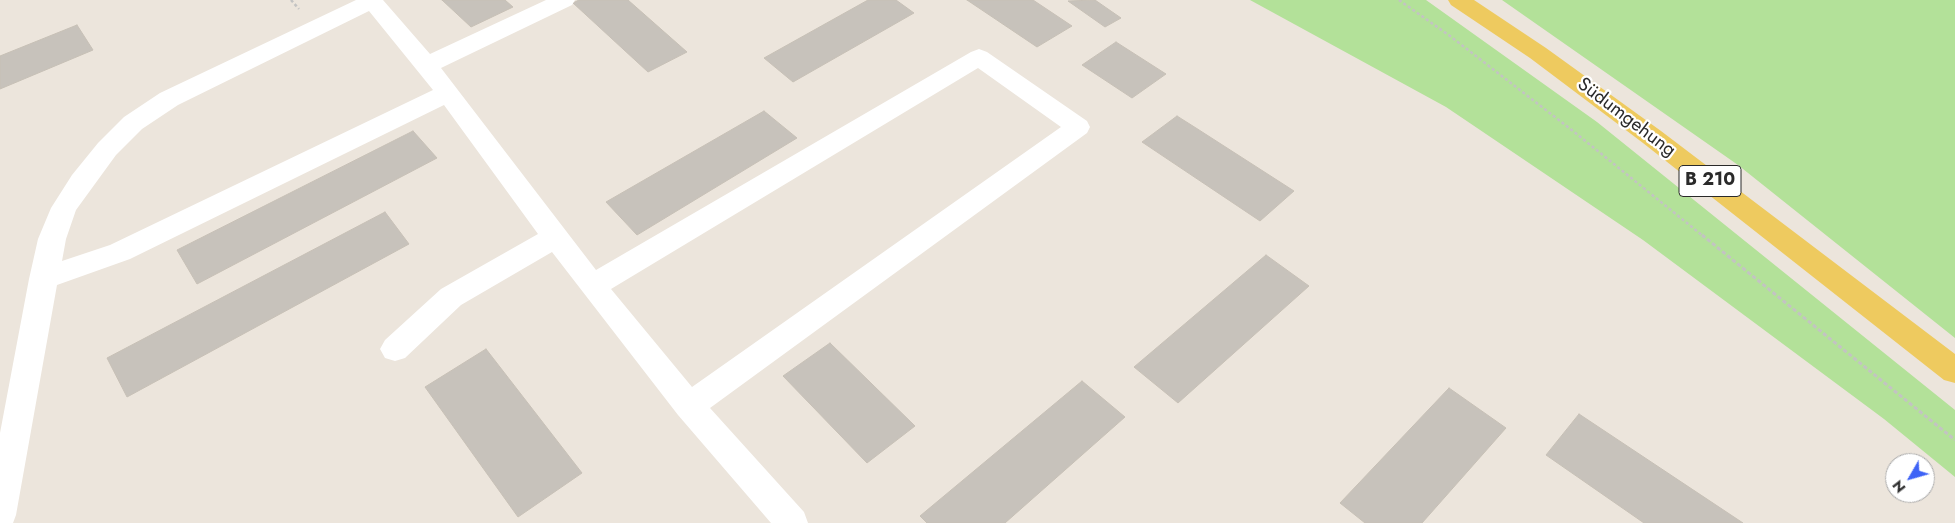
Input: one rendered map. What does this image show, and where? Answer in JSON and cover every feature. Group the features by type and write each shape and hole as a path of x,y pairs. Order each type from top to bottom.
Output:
{"main road":[{"name":"Südumgehung","path":"1460,0 1538,53 1652,137 1955,371"}],"lane":[{"path":"0,515 4,477 52,239 64,208 81,182 107,149 133,124 170,99 371,0 427,65 592,286 689,406 792,523"},
{"path":"427,65 564,0"},
{"path":"592,286 979,57 1078,127 689,406"},
{"path":"43,279 120,252 448,93"},
{"path":"394,349 451,297 556,237"}],"path":[{"path":"1399,0 1450,36 1573,131 1955,440"}],"green space":[{"path":"1250,0 1426,0 1597,122 1955,410 1955,477 1935,461 1935,453 1926,453 1884,419 1643,240 1446,107"},
{"path":"1502,0 1955,0 1955,338 1738,165"}],"building":[{"path":"442,0 505,0 513,7 471,27"},
{"path":"579,0 628,0 687,52 648,72 573,3"},
{"path":"868,0 896,0 914,13 793,82 764,58"},
{"path":"967,0 1033,0 1072,26 1037,47"},
{"path":"1095,0 1121,18 1105,27 1068,1"},
{"path":"77,25 93,50 0,89 0,56"},
{"path":"1116,42 1166,74 1132,98 1082,65"},
{"path":"764,111 797,138 637,235 606,202"},
{"path":"1177,116 1294,191 1260,221 1142,142"},
{"path":"413,131 437,158 197,284 177,250"},
{"path":"385,212 409,244 127,397 107,358"},
{"path":"1266,255 1309,286 1178,403 1134,367"},
{"path":"830,343 915,426 867,463 783,376"},
{"path":"486,349 582,473 518,517 425,387"},
{"path":"1082,381 1125,417 1005,523 927,523 920,516"},
{"path":"1449,388 1506,428 1422,523 1365,523 1340,503"},
{"path":"1579,414 1743,523 1644,523 1546,455"}]}
